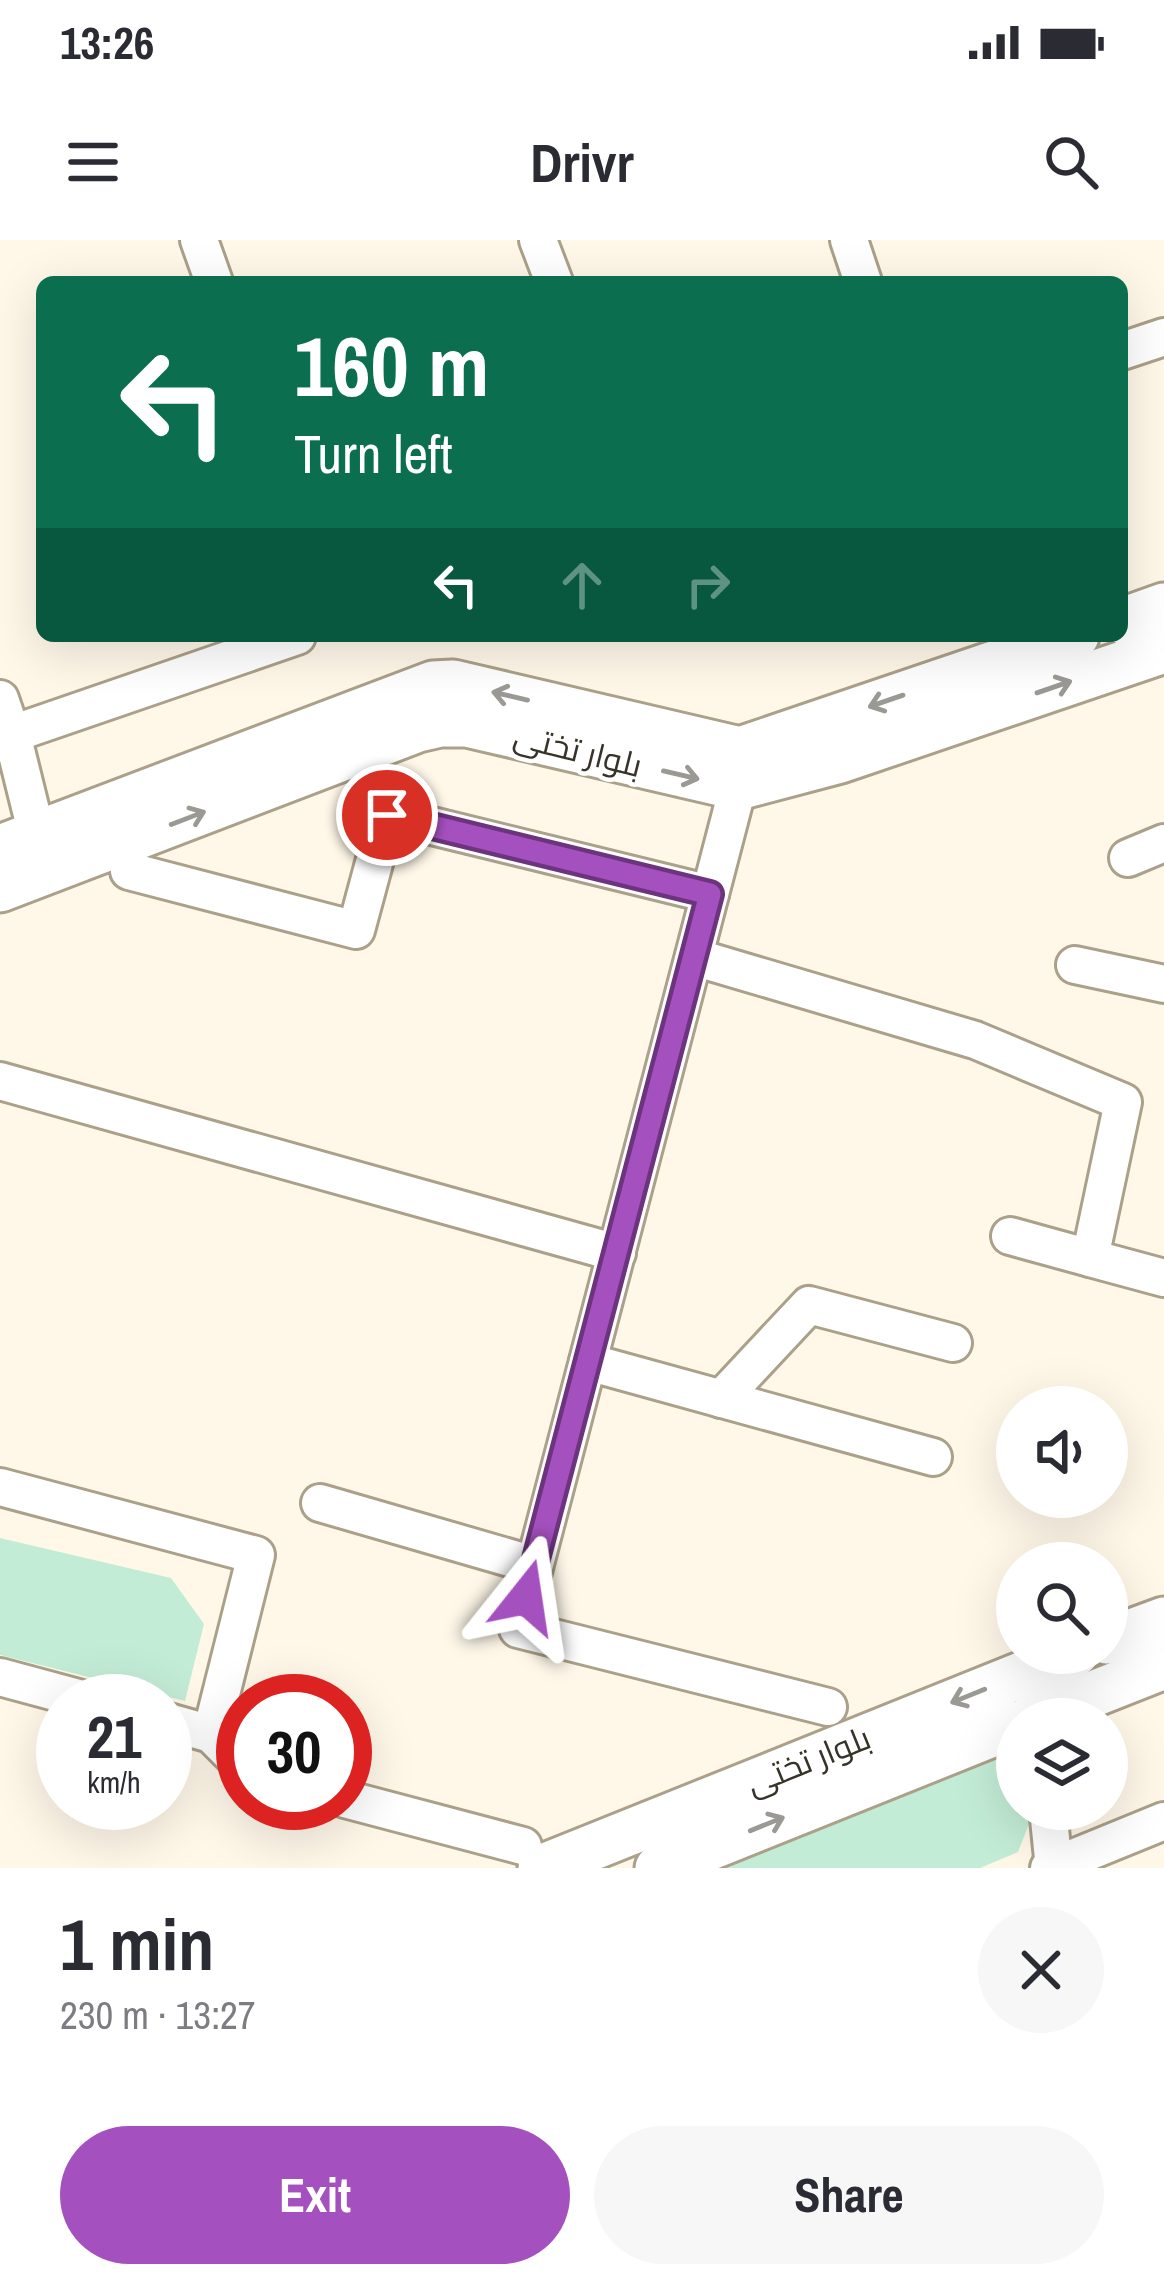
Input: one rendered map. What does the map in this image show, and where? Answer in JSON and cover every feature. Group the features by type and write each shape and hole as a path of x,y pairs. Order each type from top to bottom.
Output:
{"street":[{"path":"200,240 212,276"},
{"path":"538,240 552,276"},
{"path":"849,240 861,276"},
{"path":"1128,349 1164,337"},
{"path":"1128,618 1164,606"},
{"path":"12,734 280,642"},
{"path":"828,1707 518,1629 739,769 1061,642"},
{"name":"بلوار تختی","path":"19,862 440,724 467,724 739,769 840,760 1164,650"},
{"path":"0,699 12,734 19,862"},
{"path":"129,871 356,930 387,815 710,894"},
{"path":"1128,857 1164,843"},
{"path":"694,957 975,1040 1123,1102 1090,1258"},
{"path":"1075,965 1164,984"},
{"path":"0,1081 616,1252"},
{"path":"1010,1236 1164,1278"},
{"path":"721,1399 809,1305 953,1343"},
{"path":"587,1362 933,1457"},
{"path":"0,1487 256,1555 211,1734"},
{"path":"320,1503 534,1565"},
{"path":"1128,1633 1164,1620"},
{"name":"بلوار تختی","path":"1084,1698 1164,1666"},
{"name":"بلوار تختی","path":"532,1857 1022,1674"},
{"path":"0,1677 36,1687"},
{"path":"192,1729 216,1739"},
{"name":"بلوار تختی","path":"658,1868 996,1733"},
{"path":"372,1807 532,1857"},
{"path":"1050,1830 1053,1867 1164,1821"}],"green space":[{"path":"0,1538 171,1578 204,1624 192,1674 76,1674 0,1655"},
{"path":"996,1759 996,1830 1027,1830 1018,1852 980,1868 725,1868"}],"route":[{"path":"387,815 710,894 526,1597"}]}
